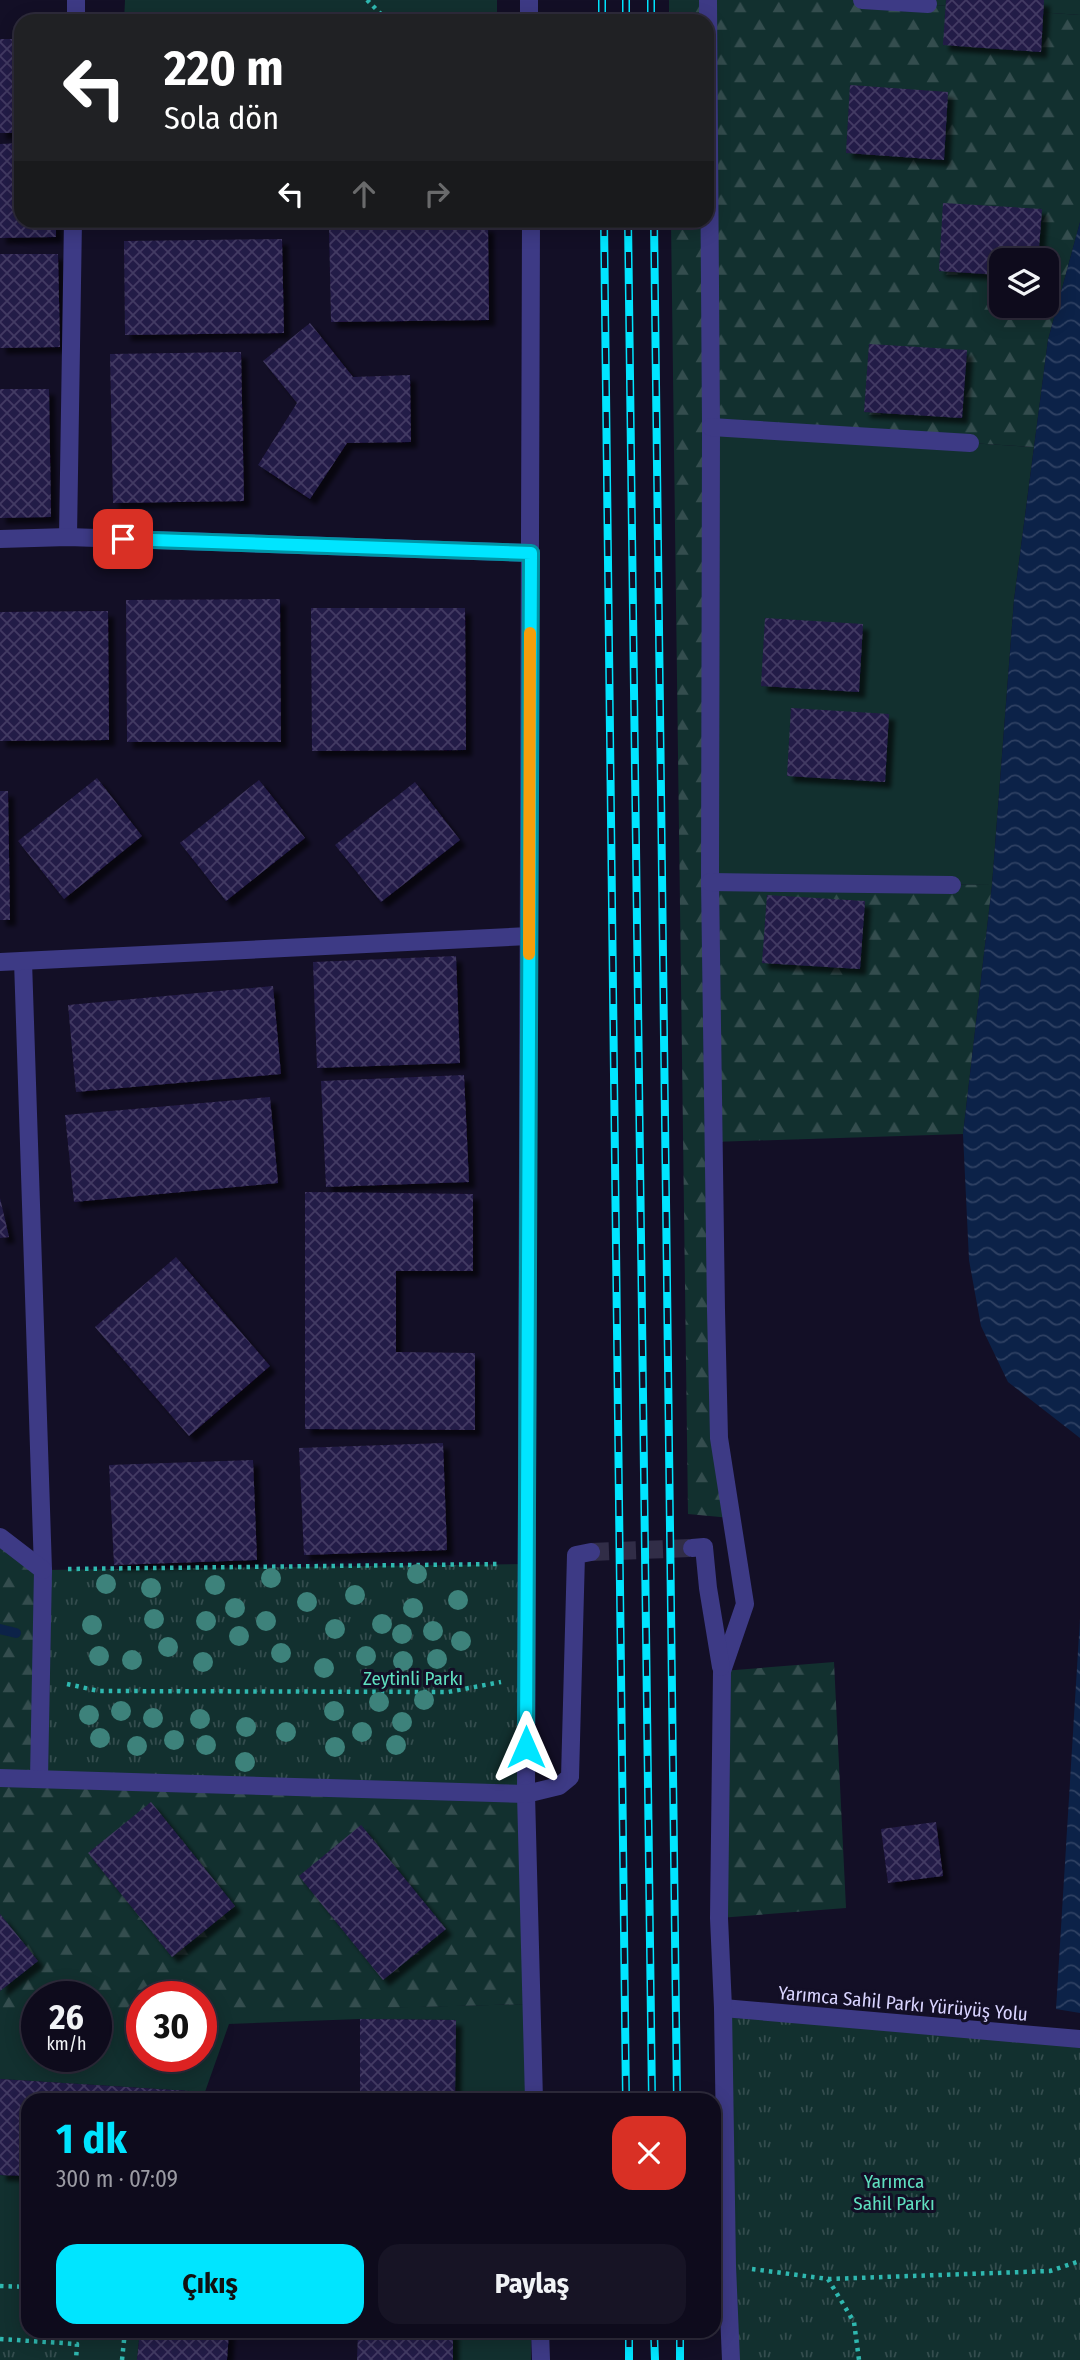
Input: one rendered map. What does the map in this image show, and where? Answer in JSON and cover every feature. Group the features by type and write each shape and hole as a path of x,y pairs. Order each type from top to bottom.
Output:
{"street":[{"path":"862,0 928,4"},
{"path":"68,537 73,228"},
{"path":"531,228 526,1794 534,2093"},
{"path":"710,228 712,1142 719,1438 745,1604 722,1671"},
{"path":"711,427 970,443"},
{"path":"0,540 68,537 531,553"},
{"path":"710,882 952,885"},
{"path":"0,962 529,936"},
{"path":"23,961 43,1570 39,1778"},
{"path":"0,1537 43,1570"},
{"path":"692,1548 705,1547 708,1588 722,1671 719,1918 731,2360"},
{"path":"0,1778 526,1794 559,1786 570,1777 576,1555 591,1552"},
{"name":"Yarımca Sahil Parkı Yürüyüş Yolu","path":"723,2008 1080,2039"},
{"path":"540,2338 541,2360"}],"path":[{"path":"367,0 381,14"},
{"path":"43,1570 526,1564"},
{"path":"41,1678 99,1691 448,1692 526,1678"},
{"path":"727,2266 828,2279 1050,2272 1080,2261"},
{"path":"828,2279 854,2322 859,2360"},
{"path":"0,2286 21,2287"},
{"path":"122,2360 124,2338"},
{"path":"0,2339 77,2344 76,2360"}],"green space":[{"path":"125,0 497,0 497,14 124,14"},
{"path":"669,0 862,0 1080,15 1080,222 1059,299 1059,248 989,248 989,318 1054,318 1048,340 1034,447 712,427 711,882 992,885 963,1134 712,1142 731,1518 688,1514 671,228 714,228 714,14 669,14"},
{"path":"862,0 1080,0 1080,15"},
{"path":"711,427 1034,447 1014,600 992,885 711,882"},
{"path":"0,1537 43,1570 526,1794 531,2004 217,2013 217,1981 126,1981 126,2015 112,2016 112,1981 21,1981 21,2018 0,2019"},
{"name":"Zeytinli Parkı","path":"526,1564 526,1794 39,1778 43,1570"},
{"path":"834,1662 846,1908 719,1918 722,1671"},
{"path":"531,2004 531,2093 455,2093 455,2020 360,2019 229,2024 217,2058 217,2012"},
{"name":"Yarımca Sahil Parkı","path":"723,2008 1080,2039 1080,2360 731,2360"},
{"path":"0,2010 21,2011 21,2072 112,2072 112,2011 126,2011 126,2072 212,2072 205,2092 0,2079"},
{"path":"0,2175 21,2176 21,2338 139,2338 137,2360 0,2360"},
{"path":"453,2338 531,2338 531,2360 453,2360"},
{"path":"0,2339 77,2344 76,2360 0,2360"}],"water":[{"path":"1080,222 1080,1438 1008,1382 981,1326 969,1260 963,1134 992,885 1014,600 1048,340 1054,318 1059,318 1059,299"},
{"path":"1080,1619 1080,2013 1056,2009"}],"building":[{"path":"946,0 1044,0 1041,52 943,45"},
{"path":"0,39 14,39 14,133 0,133"},
{"path":"850,85 948,92 944,160 846,153"},
{"path":"14,143 14,228 56,228 56,237 0,238 0,144"},
{"path":"943,203 1042,209 1039,248 989,248 989,274 939,271"},
{"path":"329,228 488,228 489,320 331,322"},
{"path":"282,239 284,333 125,335 124,241"},
{"path":"0,254 58,254 60,347 0,348"},
{"path":"310,323 353,377 410,375 411,442 347,443 310,499 258,465 297,403 263,361"},
{"path":"869,344 967,350 962,418 864,412"},
{"path":"241,352 244,501 113,503 110,354"},
{"path":"0,389 49,389 51,517 0,518"},
{"path":"280,599 281,742 127,742 126,600"},
{"path":"311,608 465,608 466,750 312,751"},
{"path":"108,611 109,740 0,741 0,612"},
{"path":"765,618 863,624 859,692 761,686"},
{"path":"791,708 889,714 885,782 787,776"},
{"path":"97,778 142,836 64,899 18,841"},
{"path":"259,780 305,838 226,901 180,843"},
{"path":"415,782 460,840 381,902 335,845"},
{"path":"0,791 8,791 10,920 0,920"},
{"path":"767,895 865,901 860,969 762,963"},
{"path":"456,956 460,1063 317,1068 313,962"},
{"path":"273,986 281,1074 76,1092 68,1005"},
{"path":"464,1075 469,1182 326,1187 321,1081"},
{"path":"270,1097 278,1183 74,1202 65,1115"},
{"path":"305,1192 473,1194 473,1271 396,1271 396,1352 475,1353 475,1430 305,1429"},
{"path":"0,1198 9,1237 0,1238"},
{"path":"176,1257 270,1366 189,1436 95,1327"},
{"path":"443,1443 447,1550 304,1555 299,1448"},
{"path":"253,1460 257,1560 114,1565 109,1465"},
{"path":"151,1802 235,1906 172,1957 88,1853"},
{"path":"936,1822 943,1876 888,1883 881,1829"},
{"path":"361,1825 446,1929 383,1980 299,1876"},
{"path":"0,1914 38,1961 0,1991"},
{"path":"360,2019 456,2020 455,2093 360,2093"},
{"path":"0,2079 205,2092 21,2093 21,2176 0,2175"},
{"path":"139,2338 229,2338 227,2360 137,2360"},
{"path":"358,2338 453,2338 453,2360 357,2360"}],"waterway":[{"path":"0,1629 16,1633"}],"tunnel":[{"path":"591,1552 692,1548"}],"railway":[{"path":"602,0 602,14"},
{"path":"626,0 626,14"},
{"path":"651,0 651,14"},
{"path":"604,228 626,2093"},
{"path":"628,228 652,2093"},
{"path":"654,228 677,2093"},
{"path":"629,2338 629,2360"},
{"path":"654,2338 655,2360"},
{"path":"680,2338 680,2360"}],"slow traffic":[{"path":"529,954 530,633"}],"route":[{"path":"123,539 531,553 526,1747"}]}
